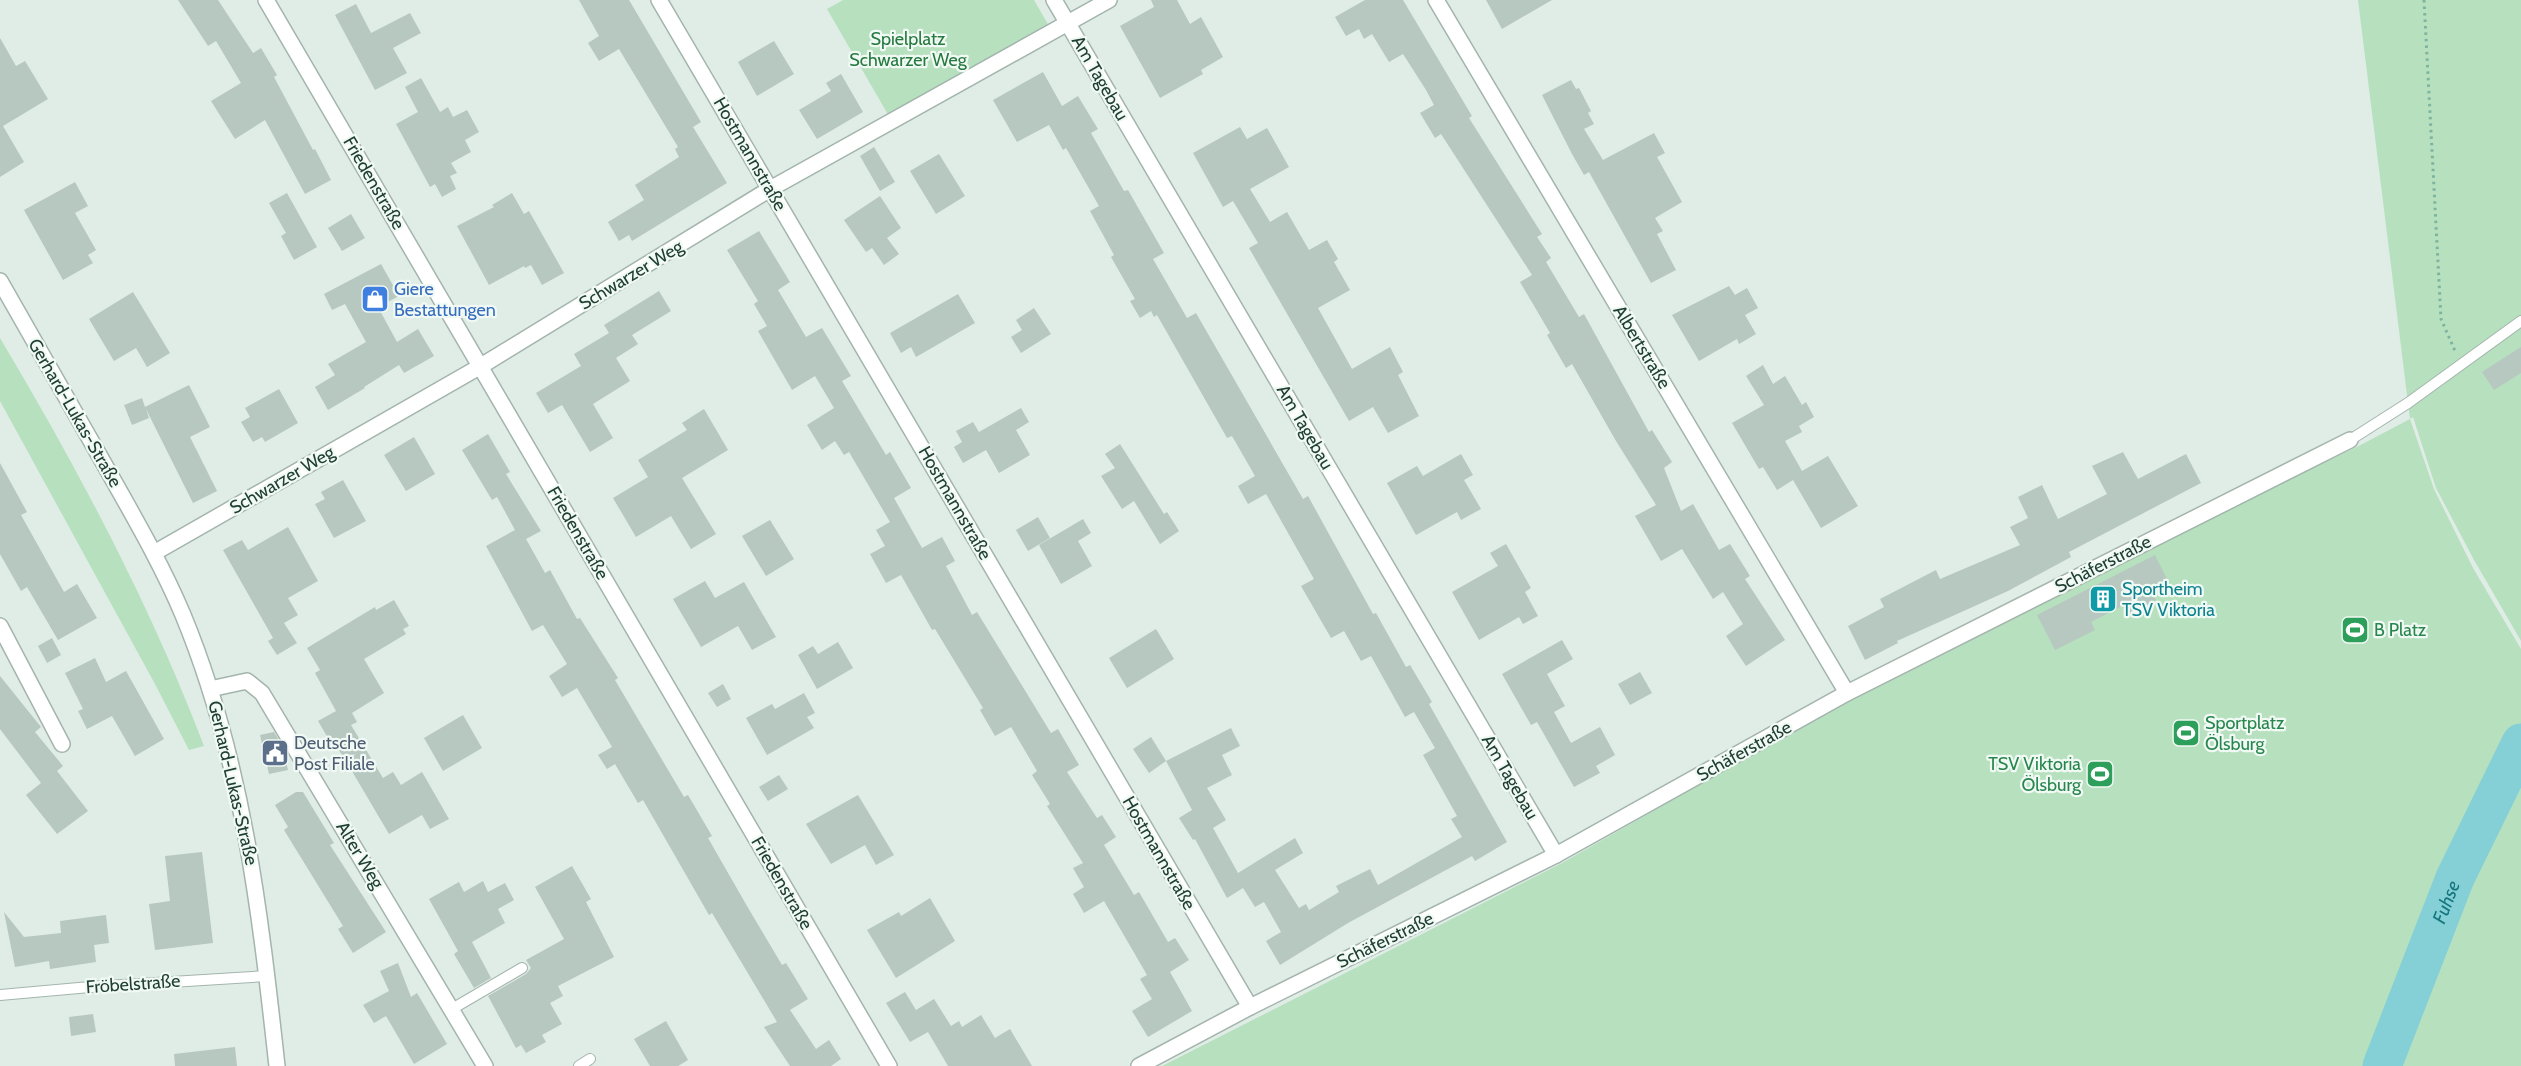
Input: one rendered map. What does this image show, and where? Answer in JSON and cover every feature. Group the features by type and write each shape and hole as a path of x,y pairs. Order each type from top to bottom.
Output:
{"street":[{"name":"Friedenstraße","path":"266,0 889,1066"},
{"name":"Hostmannstraße","path":"659,0 1250,1007"},
{"name":"Am Tagebau","path":"1054,0 1556,855"},
{"name":"Schwarzer Weg","path":"154,553 481,366 770,189 1068,25 1109,0"},
{"name":"Albertstraße","path":"1436,0 1847,693"},
{"name":"Gerhard-Lukas-Straße","path":"0,281 154,553 183,615 210,689 224,732 243,811 254,875 277,1066"},
{"name":"Schäferstraße","path":"1139,1066 1250,1007 1556,855 1847,693 2350,440"},
{"path":"0,626 62,744"},
{"name":"Alter Weg","path":"210,689 247,681 262,693 485,1066"}],"lane":[{"path":"2350,440 2408,403 2521,321"},
{"path":"452,1009 522,968"},
{"name":"Fröbelstraße","path":"0,995 90,986 267,976"},
{"path":"579,1066 590,1059"}],"path":[{"path":"2424,0 2442,319 2461,364"}],"green space":[{"name":"Spielplatz Schwarzer Weg","path":"843,0 1034,0 1049,26 890,118 827,9"},
{"path":"2358,0 2521,0 2521,641 2474,560 2436,488 2413,417 2410,419"},
{"path":"0,338 85,487 111,538 160,641 204,746 189,750 155,684 0,401"},
{"path":"2410,419 2434,489 2473,568 2521,649 2521,1066 1162,1066 1562,863 1850,699 2222,511 2353,449"}],"building":[{"path":"178,0 218,0 253,53 261,48 277,75 274,77 331,180 305,194 265,120 235,139 211,101 241,83 216,41 208,46"},
{"path":"579,0 629,0 701,122 693,127 727,183 632,241 629,235 619,241 608,222 644,200 635,185 679,157 675,149 678,147 619,49 599,61 588,43 599,36"},
{"path":"1151,0 1177,0 1190,24 1201,17 1223,57 1201,70 1203,74 1160,98 1120,26 1154,7"},
{"path":"1365,0 1403,0 1472,116 1469,118 1542,234 1537,237 1551,258 1546,262 1579,317 1584,314 1649,432 1652,430 1672,462 1664,468 1681,511 1693,504 1719,550 1730,544 1750,576 1745,579 1785,640 1746,666 1726,636 1743,624 1723,592 1713,599 1682,549 1661,561 1635,516 1656,505 1616,441 1572,364 1566,368 1547,335 1550,333 1520,282 1532,275 1441,134 1435,138 1420,113 1434,105 1426,90 1403,54 1389,62 1372,34 1364,39 1359,29 1346,36 1335,17"},
{"path":"1486,0 1552,0 1502,29"},
{"path":"356,4 371,33 410,13 421,33 393,48 407,73 375,90 335,15"},
{"path":"0,38 16,66 25,61 48,99 3,126 24,162 0,177"},
{"path":"774,41 794,74 757,96 738,62"},
{"path":"1043,72 1062,106 1078,96 1098,129 1091,133 1124,191 1128,190 1164,253 1153,259 1187,318 1196,313 1303,499 1308,496 1373,614 1376,613 1406,667 1410,665 1432,702 1429,704 1507,842 1475,861 1472,856 1348,923 1280,965 1266,941 1281,932 1264,902 1255,907 1243,888 1227,898 1195,839 1193,840 1179,818 1192,810 1166,761 1231,728 1240,746 1222,755 1232,775 1207,788 1226,820 1213,828 1238,873 1295,838 1303,853 1275,870 1299,908 1306,904 1309,910 1339,892 1336,886 1370,869 1378,885 1462,837 1451,819 1457,816 1423,755 1435,748 1414,712 1405,717 1371,656 1361,661 1344,631 1331,638 1301,586 1314,579 1266,494 1248,504 1238,486 1255,476 1232,436 1227,438 1157,315 1154,317 1151,311 1140,318 1130,301 1135,299 1111,257 1114,255 1090,211 1099,206 1066,148 1063,150 1049,125 1017,142 993,100"},
{"path":"841,74 863,112 817,139 799,110 831,91 826,83"},
{"path":"421,78 440,112 448,107 453,117 467,110 479,132 465,140 471,152 451,163 457,173 450,176 456,189 442,197 435,184 430,187 396,124 418,112 405,87"},
{"path":"1571,80 1576,89 1579,88 1591,111 1588,113 1594,124 1584,129 1603,160 1654,133 1665,153 1657,157 1682,202 1655,218 1663,231 1657,234 1676,270 1651,283 1589,172 1584,175 1542,95"},
{"path":"1240,127 1247,139 1267,128 1289,167 1250,189 1270,222 1287,212 1309,250 1327,240 1338,259 1334,262 1350,290 1318,308 1352,369 1390,347 1403,372 1398,375 1419,416 1388,433 1373,407 1349,421 1249,248 1258,243 1233,201 1223,207 1193,153"},
{"path":"874,147 895,182 880,191 860,156"},
{"path":"939,154 965,196 936,214 910,171"},
{"path":"75,182 88,206 75,213 96,250 88,255 93,263 63,280 24,210"},
{"path":"287,193 317,247 294,260 281,236 286,233 269,203"},
{"path":"512,193 524,214 529,211 564,273 542,285 531,265 525,268 524,266 489,285 457,226 494,207 492,205"},
{"path":"880,196 901,228 887,238 899,254 884,265 872,248 866,252 844,220"},
{"path":"351,214 365,238 342,251 328,228"},
{"path":"759,231 790,282 778,290 806,337 822,328 851,376 842,381 886,455 890,452 911,488 894,498 922,548 942,537 955,561 946,566 972,615 977,612 1051,733 1058,729 1079,765 1067,772 1097,818 1102,815 1116,837 1104,845 1134,895 1139,892 1168,942 1175,938 1189,960 1170,972 1192,1011 1148,1037 1132,1011 1152,999 1140,979 1147,975 1104,901 1084,913 1073,894 1084,887 1073,868 1083,863 1047,806 1050,804 1032,775 1037,771 1011,727 995,736 980,710 983,708 935,629 932,630 901,575 886,583 870,554 885,546 876,530 890,522 849,452 844,455 835,441 822,450 807,425 834,408 815,376 792,390 758,331 767,326 754,304 758,301 727,250"},
{"path":"381,264 399,296 378,307 397,342 418,329 434,356 404,373 399,365 328,410 315,387 335,375 328,364 366,342 345,304 332,310 324,294"},
{"path":"1729,286 1735,295 1747,288 1758,308 1745,315 1756,334 1739,344 1737,339 1699,361 1672,315"},
{"path":"659,291 671,311 632,335 638,344 616,358 630,381 593,404 613,438 590,452 562,405 548,413 536,393 581,366 574,354 609,333 604,325"},
{"path":"133,292 170,353 147,367 136,348 114,361 89,319"},
{"path":"958,294 975,323 916,357 911,347 901,353 890,333"},
{"path":"1034,308 1051,334 1021,353 1011,337 1022,330 1016,320"},
{"path":"2521,347 2521,373 2494,390 2482,372"},
{"path":"1763,365 1773,384 1785,376 1802,405 1806,402 1814,417 1799,426 1802,432 1785,441 1802,471 1828,456 1858,506 1821,528 1793,480 1777,490 1763,467 1759,469 1732,423 1764,405 1746,376"},
{"path":"189,385 210,427 190,437 217,491 193,503 146,409 149,418 132,425 124,405 142,398 145,407"},
{"path":"279,389 298,423 265,442 262,437 253,442 241,422 250,417 245,408"},
{"path":"1021,408 1029,422 1016,430 1030,455 999,473 986,450 963,463 954,447 962,442 956,431 973,422 979,432"},
{"path":"704,409 728,450 682,478 716,534 691,549 671,516 636,537 613,498 648,477 638,460 687,430 682,423"},
{"path":"488,434 510,472 506,474 541,531 526,539 545,573 550,570 577,619 580,618 618,678 615,680 684,797 688,795 712,836 708,838 747,906 782,965 786,963 808,999 790,1010 816,1049 829,1040 841,1059 831,1066 790,1066 764,1027 777,1022 712,913 709,915 643,800 638,803 615,764 607,769 598,755 612,747 577,688 562,697 549,676 567,664 543,625 532,631 486,546 515,530 497,497 492,500 462,450"},
{"path":"414,437 435,474 406,491 384,455"},
{"path":"1120,444 1164,514 1167,512 1179,531 1160,544 1134,501 1122,509 1101,476 1115,468 1105,454"},
{"path":"2123,452 2138,479 2186,454 2201,483 2069,552 2071,557 2008,591 1897,641 1898,643 1865,660 1848,626 1884,607 1880,599 1936,570 1940,579 2020,545 2010,527 2028,518 2018,497 2042,485 2058,519 2107,494 2092,466"},
{"path":"1461,454 1473,475 1464,480 1481,509 1461,520 1457,512 1416,535 1387,483 1417,466 1423,476"},
{"path":"0,463 27,512 21,515 64,592 77,584 97,618 58,640 27,587 21,591 0,554"},
{"path":"343,480 366,521 334,538 315,504 325,499 321,492"},
{"path":"1038,517 1050,538 1028,551 1016,530"},
{"path":"1083,519 1091,533 1078,541 1092,566 1061,584 1039,545"},
{"path":"770,520 794,559 766,576 742,536"},
{"path":"288,527 318,581 288,598 298,615 284,623 297,643 277,655 268,641 273,638 223,550 242,540 248,550"},
{"path":"1506,544 1531,588 1525,592 1538,616 1523,624 1519,617 1479,640 1452,592 1498,566 1490,553"},
{"name":"Sportheim TSV Viktoria","path":"2155,555 2169,583 2151,591 2156,600 2127,615 2122,606 2091,622 2095,630 2055,650 2037,615"},
{"path":"705,581 715,598 744,582 776,637 752,650 738,626 701,647 673,599"},
{"path":"394,600 409,626 403,629 406,634 364,659 384,693 352,713 357,722 351,725 383,778 393,772 401,785 422,772 449,819 430,829 422,815 389,834 346,761 356,754 343,757 331,736 328,738 318,721 336,711 315,673 320,670 307,648 375,607 376,610"},
{"path":"1156,629 1174,659 1127,688 1109,658"},
{"path":"52,638 61,655 47,663 38,646"},
{"path":"1562,640 1573,659 1547,674 1565,706 1554,712 1571,743 1600,727 1615,755 1596,766 1600,773 1574,787 1537,722 1531,725 1502,674"},
{"path":"838,642 853,668 817,689 798,655 813,646 818,654"},
{"path":"95,658 106,682 126,671 164,739 135,756 112,716 87,729 78,711 83,709 65,673"},
{"path":"1640,672 1652,693 1630,705 1618,684"},
{"path":"0,676 41,727 35,732 63,766 57,771 88,811 57,834 26,795 41,783 0,729"},
{"path":"723,684 731,699 717,707 708,693"},
{"path":"804,693 815,713 807,717 814,728 767,755 746,718 772,704 775,709"},
{"path":"463,715 482,748 443,771 424,738"},
{"path":"274,732 282,745 288,770 269,774 260,735"},
{"path":"1151,737 1166,761 1149,773 1133,749"},
{"path":"779,775 788,789 768,801 759,787"},
{"path":"296,792 303,792 334,843 330,845 386,932 353,953 338,929 343,926 284,830 288,827 275,805"},
{"path":"858,795 894,855 876,865 865,845 831,864 806,824"},
{"path":"202,852 213,943 155,950 149,904 170,901 165,856"},
{"path":"572,866 591,899 586,902 614,957 558,986 563,996 550,1003 562,1024 542,1035 546,1042 526,1053 521,1045 516,1048 488,996 526,974 531,968 526,960 564,939 535,887"},
{"path":"483,881 488,892 505,883 514,900 498,909 505,923 472,942 491,978 474,988 454,954 458,951 429,899 459,882 464,892"},
{"path":"930,898 955,941 896,978 867,930 899,912 901,916"},
{"path":"4,912 24,937 61,933 60,921 106,915 109,943 94,945 96,962 50,969 49,961 15,967"},
{"path":"398,963 411,997 417,993 447,1044 414,1064 386,1016 374,1023 363,1005 389,991 380,971"},
{"path":"905,992 916,1010 934,999 951,1026 959,1021 962,1027 981,1015 995,1038 1010,1029 1032,1066 948,1066 928,1032 910,1042 886,1003"},
{"path":"93,1014 96,1032 71,1036 69,1017"},
{"path":"666,1021 688,1060 678,1066 650,1066 634,1039"},
{"path":"235,1047 237,1066 175,1066 174,1054"}],"waterway":[{"name":"Fuhse","path":"2382,1066 2455,878 2521,743"}],"place":[{"name":"Giere Bestattungen","path":"375,299"},
{"name":"Sportheim TSV Viktoria","path":"2103,599"},
{"name":"B Platz","path":"2355,630"},
{"name":"Sportplatz Ölsburg","path":"2186,733"},
{"name":"Deutsche Post Filiale","path":"275,753"},
{"name":"TSV Viktoria Ölsburg","path":"2100,774"}]}
